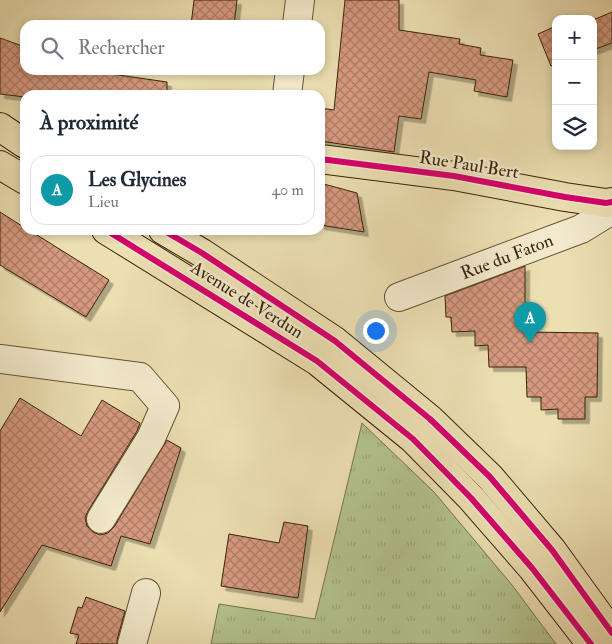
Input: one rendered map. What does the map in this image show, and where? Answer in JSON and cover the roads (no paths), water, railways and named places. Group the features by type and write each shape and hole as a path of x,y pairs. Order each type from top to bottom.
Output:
{"main road":[{"path":"0,127 20,141"},
{"name":"Rue Paul Bert","path":"325,159 454,176 565,197 606,203 612,202"},
{"name":"Avenue de Verdun","path":"114,235 317,362 413,439 471,498 520,554 591,644"},
{"name":"Avenue de Verdun","path":"171,235 335,341 430,419 490,478 552,550 612,633"}],"street":[{"path":"297,20 300,0"},
{"path":"288,90 289,75"},
{"name":"Rue du Faton","path":"399,297 581,229 612,210"},
{"path":"0,359 140,377 165,406 151,438 101,519"},
{"path":"132,644 146,593"}],"place":[{"name":"Les Glycines","path":"530,343"}]}
